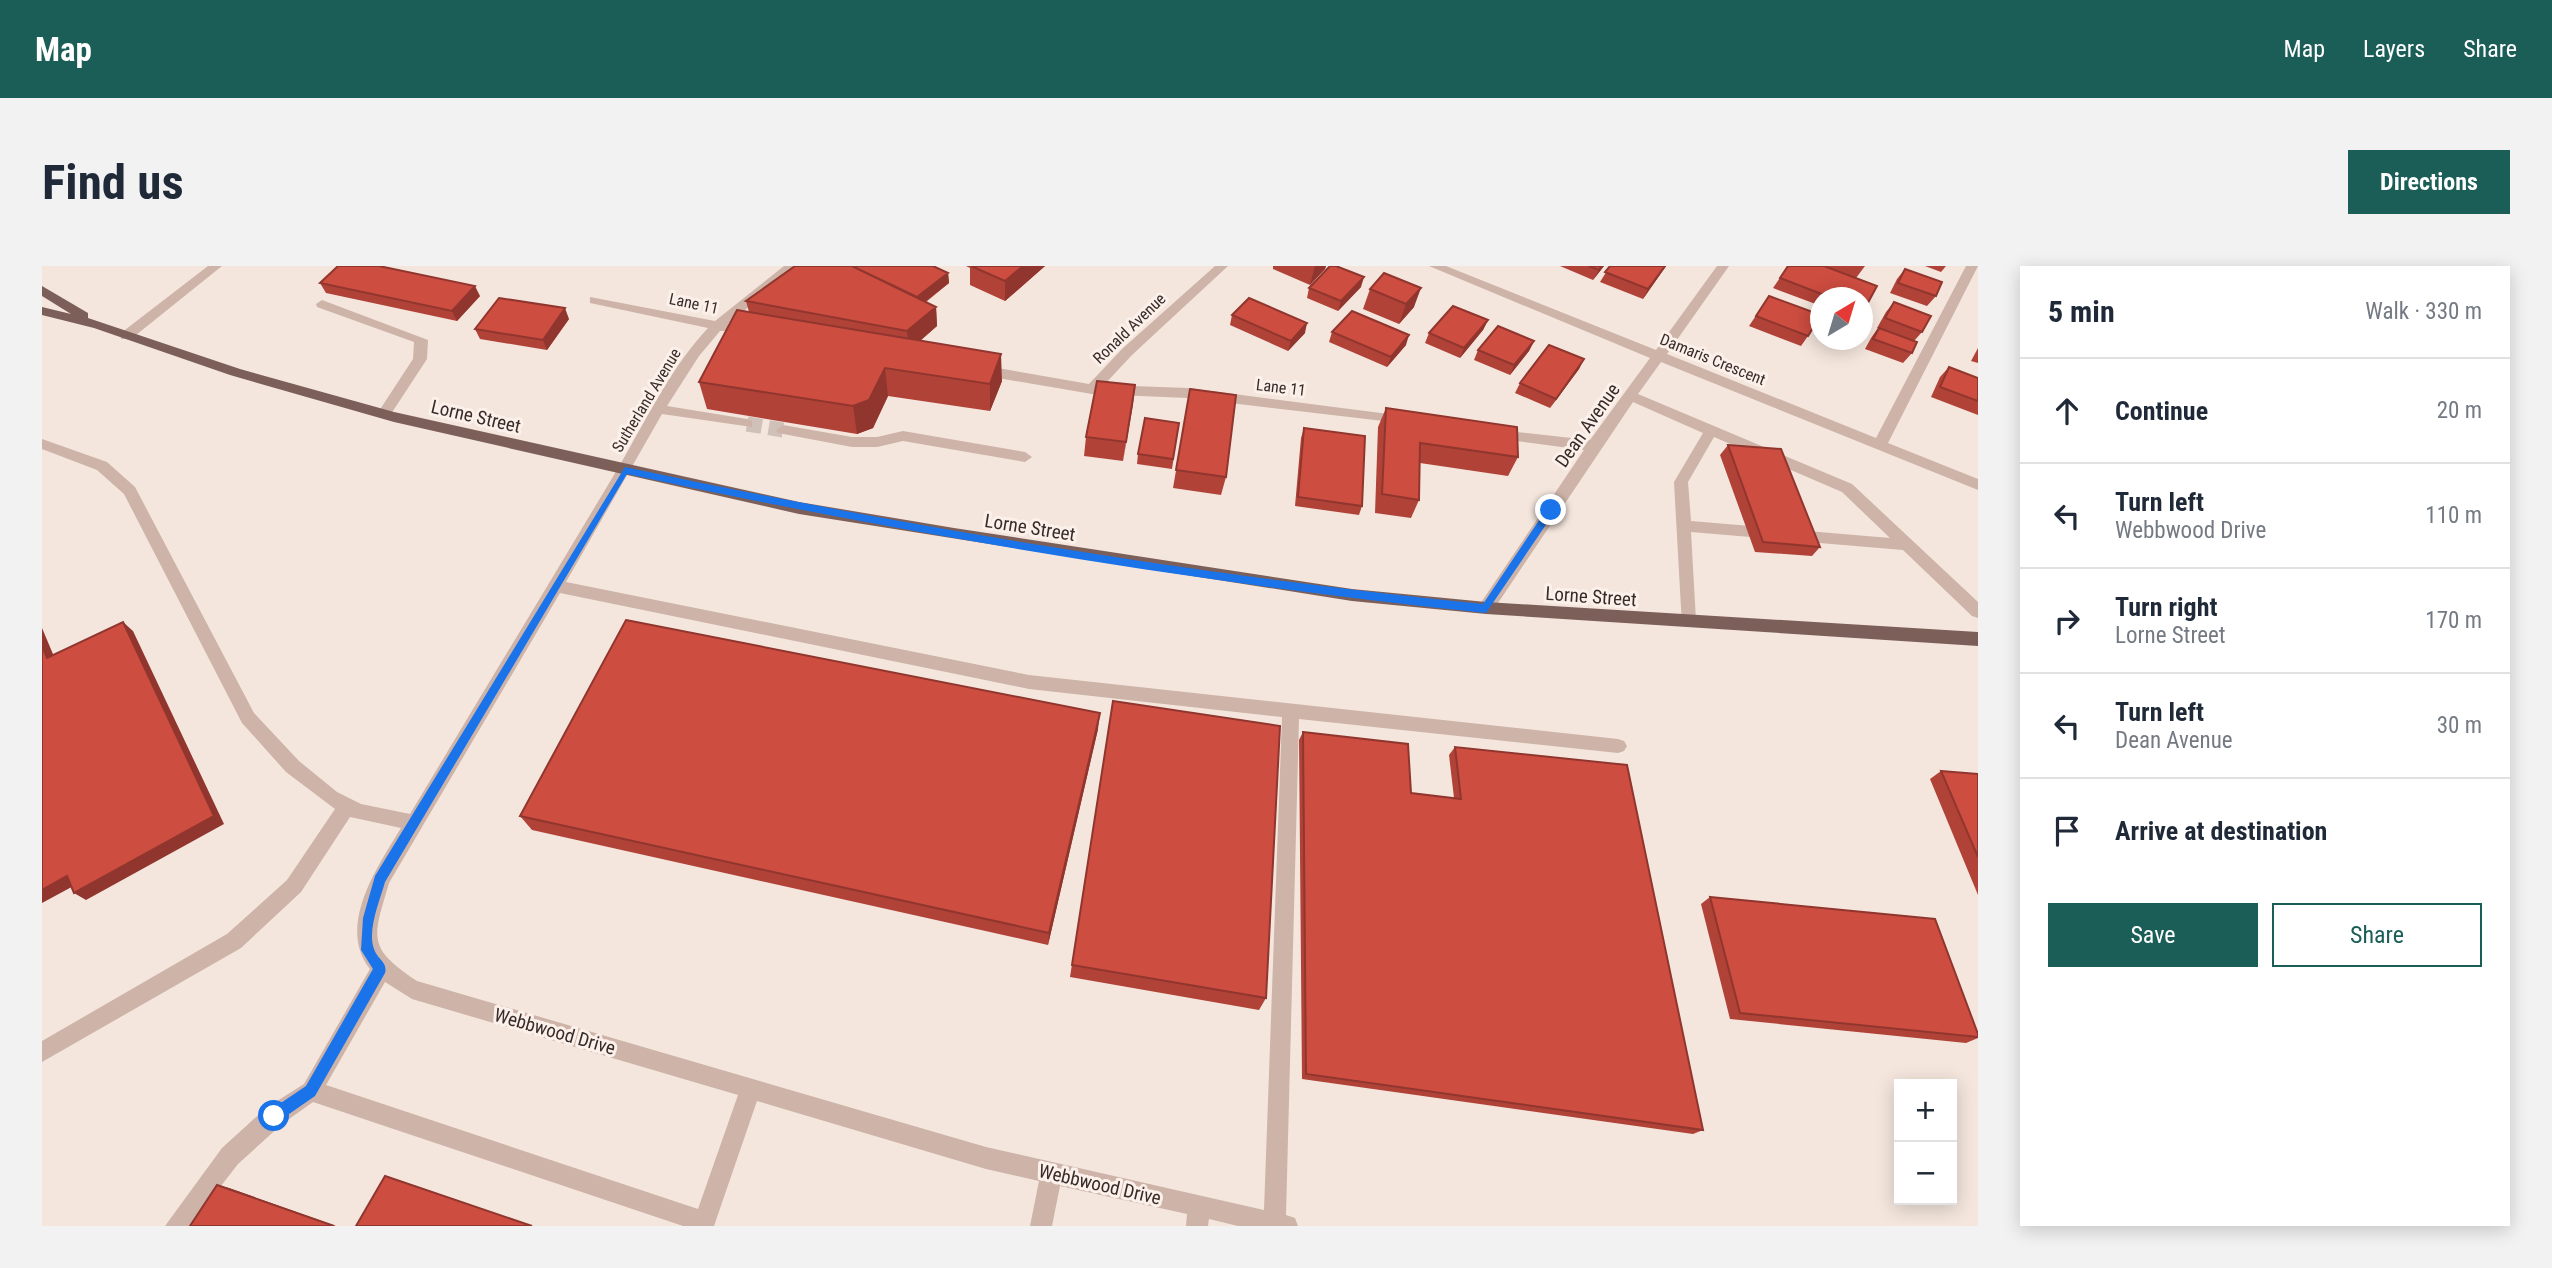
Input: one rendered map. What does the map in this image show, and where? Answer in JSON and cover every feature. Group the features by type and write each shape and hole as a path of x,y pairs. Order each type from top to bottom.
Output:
{"main road":[{"name":"Lorne Street","path":"42,290 98,325"},
{"name":"Lorne Street","path":"42,311 98,325 235,372 384,414 799,508 1352,595 1486,608 1978,639"}],"street":[{"path":"126,336 216,266"},
{"name":"Sutherland Avenue","path":"625,470 658,409 695,352 762,287 792,266"},
{"name":"Ronald Avenue","path":"1092,389 1127,352 1222,266"},
{"name":"Damaris Crescent","path":"1435,266 1978,485"},
{"name":"Dean Avenue","path":"1486,608 1594,446 1723,266"},
{"path":"1880,445 1972,266"},
{"name":"Lane 11","path":"595,300 746,331"},
{"path":"322,304 421,340 420,359 384,414"},
{"name":"Lane 11","path":"968,368 1092,389 1188,393 1418,423"},
{"path":"1630,396 1847,488 1978,612"},
{"path":"658,409 747,424"},
{"path":"783,430 852,442 877,442 903,436 1025,457"},
{"path":"1472,430 1594,446"},
{"path":"1688,621 1681,482 1711,431"},
{"path":"42,444 102,466 131,491 248,718 305,780 346,808 414,822"},
{"path":"176,1226 230,1156 274,1116 311,1091 380,969 367,950 369,918 380,880 625,470"},
{"path":"1684,526 1907,545"},
{"path":"556,586 1030,682 1618,746"},
{"path":"1281,1225 1291,711"},
{"path":"42,1052 234,941 294,886 346,808"},
{"name":"Webbwood Drive","path":"380,969 412,989 986,1158 1051,1173 1198,1216 1281,1225"},
{"path":"311,1091 704,1224 751,1089"},
{"path":"1041,1226 1051,1173"}],"building":[{"path":"338,266 379,266 475,286 452,311 320,283"},
{"path":"795,266 852,266 936,307 907,331 746,301"},
{"path":"852,266 933,266 948,273 917,297"},
{"path":"971,266 1023,266 1005,281"},
{"path":"1330,266 1364,277 1341,301 1309,288"},
{"path":"1610,266 1665,266 1648,289 1605,272"},
{"path":"1788,266 1824,266 1877,286 1873,293 1873,287 1810,287 1810,290 1780,278"},
{"path":"1905,269 1942,282 1936,296 1898,283"},
{"path":"1384,273 1421,288 1406,304 1370,289"},
{"path":"1769,296 1810,311 1810,333 1808,336 1756,316"},
{"path":"499,298 565,308 543,340 475,329"},
{"path":"1249,298 1307,323 1291,341 1232,315"},
{"path":"1894,302 1931,316 1922,332 1885,318"},
{"path":"1453,306 1488,320 1464,348 1429,333"},
{"path":"737,310 1001,354 990,384 885,368 869,400 853,406 699,382"},
{"path":"1352,311 1409,335 1391,357 1332,332"},
{"path":"1498,326 1534,341 1514,365 1478,350"},
{"path":"1879,328 1917,342 1912,353 1873,339"},
{"path":"1549,345 1584,359 1556,399 1520,383"},
{"path":"1949,367 1978,378 1978,401 1940,387"},
{"path":"1097,381 1135,385 1126,442 1086,437"},
{"path":"1190,389 1236,395 1226,477 1176,470"},
{"path":"1386,408 1517,427 1518,457 1420,443 1419,500 1382,494"},
{"path":"1145,418 1179,423 1173,459 1138,454"},
{"path":"1304,428 1365,436 1362,506 1298,497"},
{"path":"1728,445 1781,449 1820,547 1763,542"},
{"path":"626,620 1100,713 1049,933 520,816"},
{"path":"123,622 214,816 74,893 67,876 42,890 42,646 47,658"},
{"path":"1113,701 1280,726 1266,998 1072,965"},
{"path":"1303,732 1408,744 1411,793 1461,799 1455,747 1627,765 1703,1130 1306,1074"},
{"path":"1941,771 1978,774 1978,857"},
{"path":"1710,897 1935,919 1978,1037 1740,1013"},
{"path":"385,1176 532,1226 356,1226"},
{"path":"217,1185 334,1226 190,1226"}],"tunnel":[{"path":"747,424 783,430"}],"route":[{"path":"274,1116 311,1091 380,969 367,950 369,918 380,880 625,470 799,508 1002,542 1352,595 1486,608 1551,510"}]}
